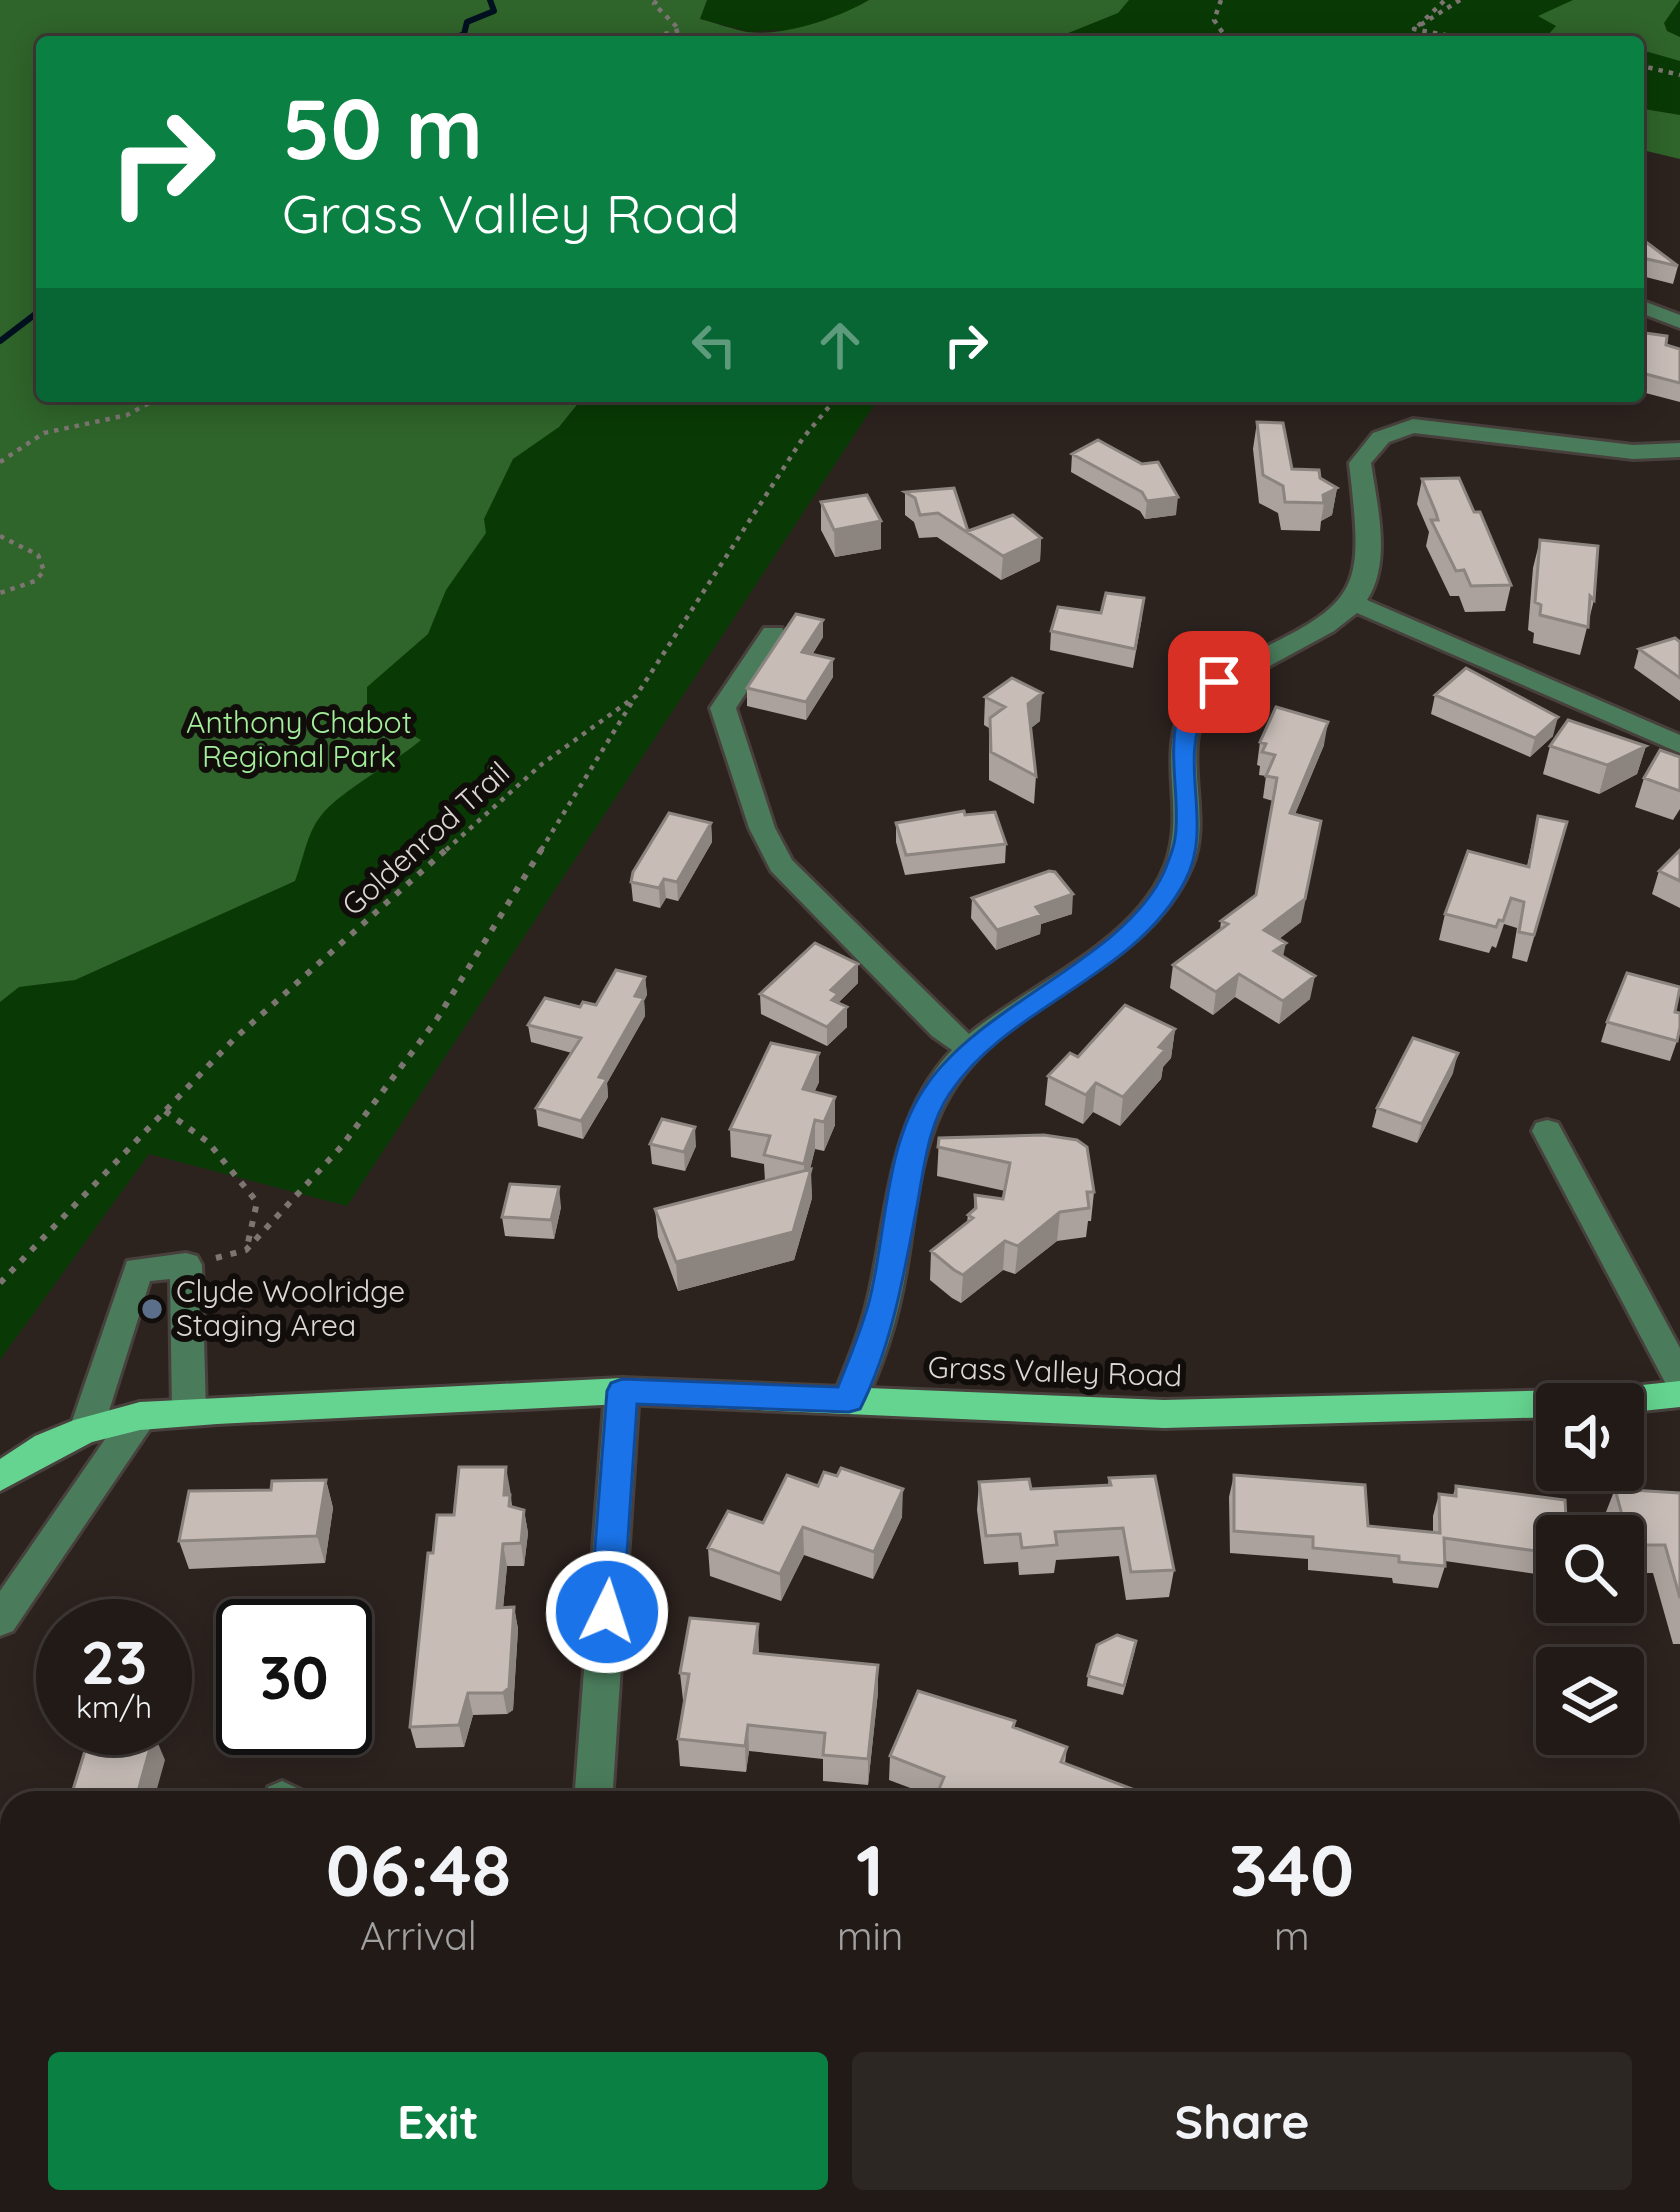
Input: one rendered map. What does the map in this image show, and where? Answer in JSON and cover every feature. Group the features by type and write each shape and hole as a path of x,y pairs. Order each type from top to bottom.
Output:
{"main road":[{"name":"Grass Valley Road","path":"0,1477 46,1446 86,1430 140,1416 189,1412 622,1391 1164,1414 1604,1402 1680,1394"}],"street":[{"path":"1644,307 1680,322"},
{"path":"849,1400 883,1304 916,1136 937,1090 971,1049 1126,938 1174,878 1188,836 1183,748 1195,704 1219,682 1322,630 1357,604 1369,570 1360,463 1367,447 1383,434 1413,427 1634,452 1680,449"},
{"path":"1357,604 1680,745"},
{"path":"773,633 723,708 761,828 781,865 942,1029 971,1049"},
{"path":"1547,1131 1680,1379"},
{"path":"86,1430 138,1270 186,1265 189,1412"},
{"path":"594,1791 622,1391"},
{"path":"0,1620 140,1416"}],"path":[{"path":"657,0 659,13 680,30 657,36"},
{"path":"1221,0 1214,20 1225,36"},
{"path":"1418,26 1422,17 1445,0"},
{"path":"1440,36 1414,29 1460,0"},
{"path":"1644,66 1680,74"},
{"path":"0,462 30,440 58,428 107,421 149,402"},
{"name":"Goldenrod Trail","path":"0,1283 233,1040 542,764 636,696 803,438 833,402"},
{"path":"0,536 38,555 44,571 35,581 0,593"},
{"path":"186,1265 246,1250 341,1147 437,1019 636,696"},
{"path":"165,1111 208,1142 257,1202 246,1250"}],"green space":[{"path":"0,0 707,0 700,19 762,33 810,25 869,0 1129,0 1118,13 1061,36 36,36 36,402 579,402 559,427 513,459 484,519 486,533 446,590 428,634 367,687 367,709 421,740 328,807 312,831 295,881 75,980 19,987 0,1002"},
{"path":"707,0 869,0 860,5 880,0 1680,0 1680,133 1644,129 1644,36 782,36 779,30 750,32 700,19"},
{"path":"1573,0 1680,0 1664,23 1667,31 1680,37 1680,61 1644,51 1644,36 1547,36 1556,26 1538,16"},
{"path":"1644,109 1680,115 1680,159 1644,150"},
{"name":"Anthony Chabot Regional Park","path":"266,402 876,402 347,1206 149,1154 0,1360 0,587"}],"building":[{"path":"1644,240 1678,266 1644,258"},
{"path":"1644,333 1667,336 1666,345 1680,349 1680,383 1644,374"},
{"path":"1257,422 1283,423 1292,469 1319,470 1320,478 1337,488 1323,495 1324,503 1285,502 1283,486 1263,475"},
{"path":"1098,440 1142,464 1158,462 1178,497 1147,501 1142,492 1072,454"},
{"path":"1459,478 1474,512 1480,512 1511,585 1471,586 1464,570 1456,571 1431,520 1438,520 1422,479"},
{"path":"954,488 968,531 1013,515 1041,538 1003,556 938,513 920,515 915,498 905,492"},
{"path":"867,495 881,521 834,530 821,502"},
{"path":"1540,540 1598,546 1588,627 1540,615 1541,605 1535,602"},
{"path":"1106,593 1144,598 1135,649 1051,631 1058,607 1101,613"},
{"path":"796,614 823,620 802,652 833,659 806,702 747,688"},
{"path":"1675,638 1680,642 1680,678 1639,649"},
{"path":"1466,668 1558,717 1535,738 1435,695"},
{"path":"1012,678 1042,693 1028,704 1036,776 991,752 990,718 1005,707 985,697"},
{"path":"1276,707 1328,722 1290,813 1321,821 1305,899 1264,930 1286,943 1274,951 1315,976 1283,1001 1239,974 1216,992 1173,965 1228,924 1221,921 1256,895 1277,778 1266,776 1275,755 1262,752 1266,744 1260,742"},
{"path":"1568,720 1646,746 1607,765 1550,746"},
{"path":"1660,750 1680,757 1680,791 1644,778"},
{"path":"964,811 965,815 995,812 1006,844 906,855 896,823"},
{"path":"669,813 711,823 677,882 664,879 659,888 631,882 633,872"},
{"path":"1538,816 1567,822 1534,935 1519,932 1524,902 1511,898 1496,927 1445,914 1468,851 1529,867"},
{"path":"1680,850 1680,881 1659,871"},
{"path":"1049,871 1073,894 1036,907 1042,915 997,930 972,898"},
{"path":"815,943 858,964 831,990 838,994 832,1000 847,1007 827,1027 760,994"},
{"path":"616,970 645,977 635,996 644,998 599,1077 607,1079 581,1121 536,1108 581,1038 528,1025 545,998 580,1007 583,1002 596,1005"},
{"path":"1627,973 1680,987 1675,1012 1680,1013 1677,1041 1607,1022"},
{"path":"1125,1005 1175,1029 1159,1047 1165,1050 1123,1097 1096,1083 1086,1095 1048,1076 1070,1053 1078,1057"},
{"path":"1413,1038 1458,1053 1422,1124 1377,1108"},
{"path":"771,1043 819,1053 803,1089 835,1097 824,1122 815,1120 804,1164 764,1155 770,1136 730,1129"},
{"path":"662,1119 695,1127 684,1152 650,1144"},
{"path":"1044,1135 1077,1140 1087,1147 1094,1192 1087,1192 1089,1208 1060,1212 1018,1246 1005,1241 963,1275 954,1270 931,1251 973,1218 968,1215 976,1208 975,1195 1003,1199 1010,1163 938,1147 939,1138"},
{"path":"811,1169 793,1232 676,1262 655,1209"},
{"path":"510,1184 559,1187 551,1220 502,1217"},
{"path":"459,1467 506,1467 504,1495 510,1495 509,1506 524,1510 521,1543 503,1544 497,1608 514,1607 509,1688 503,1693 468,1693 459,1725 410,1727 428,1553 433,1553 437,1515 454,1515"},
{"path":"841,1468 903,1489 874,1552 803,1527 780,1574 708,1548 728,1511 763,1523 787,1475 818,1486 824,1472 837,1476"},
{"path":"1234,1475 1365,1485 1368,1526 1440,1533 1439,1494 1456,1496 1456,1486 1565,1500 1566,1515 1536,1515 1536,1551 1444,1538 1445,1566 1399,1562 1399,1556 1313,1548 1313,1537 1234,1531"},
{"path":"1155,1476 1174,1570 1131,1572 1123,1528 1055,1532 1057,1545 1022,1548 1020,1534 986,1536 979,1482 1029,1479 1031,1489 1111,1485 1109,1478"},
{"path":"326,1480 317,1536 179,1541 189,1491 271,1490 272,1481"},
{"path":"1616,1491 1680,1493 1680,1598 1665,1545 1644,1545 1644,1515 1622,1515"},
{"path":"690,1618 758,1624 754,1653 878,1665 868,1759 823,1755 825,1733 748,1725 745,1746 678,1739 689,1674 680,1673"},
{"path":"1117,1635 1136,1641 1124,1686 1088,1676 1097,1645"},
{"path":"918,1691 1015,1721 1013,1727 1067,1747 1061,1762 1137,1791 938,1791 944,1777 890,1756"},
{"path":"84,1755 148,1755 138,1791 73,1791"}],"waterway":[{"path":"459,36 467,22 494,11 490,0"},
{"path":"0,341 36,314"}],"place":[{"name":"Clyde Woolridge Staging Area","path":"152,1309"}],"route":[{"path":"607,1612 622,1391 849,1400 883,1304 916,1136 937,1090 971,1049 1126,938 1174,878 1188,836 1183,748 1195,704 1219,682"}]}
